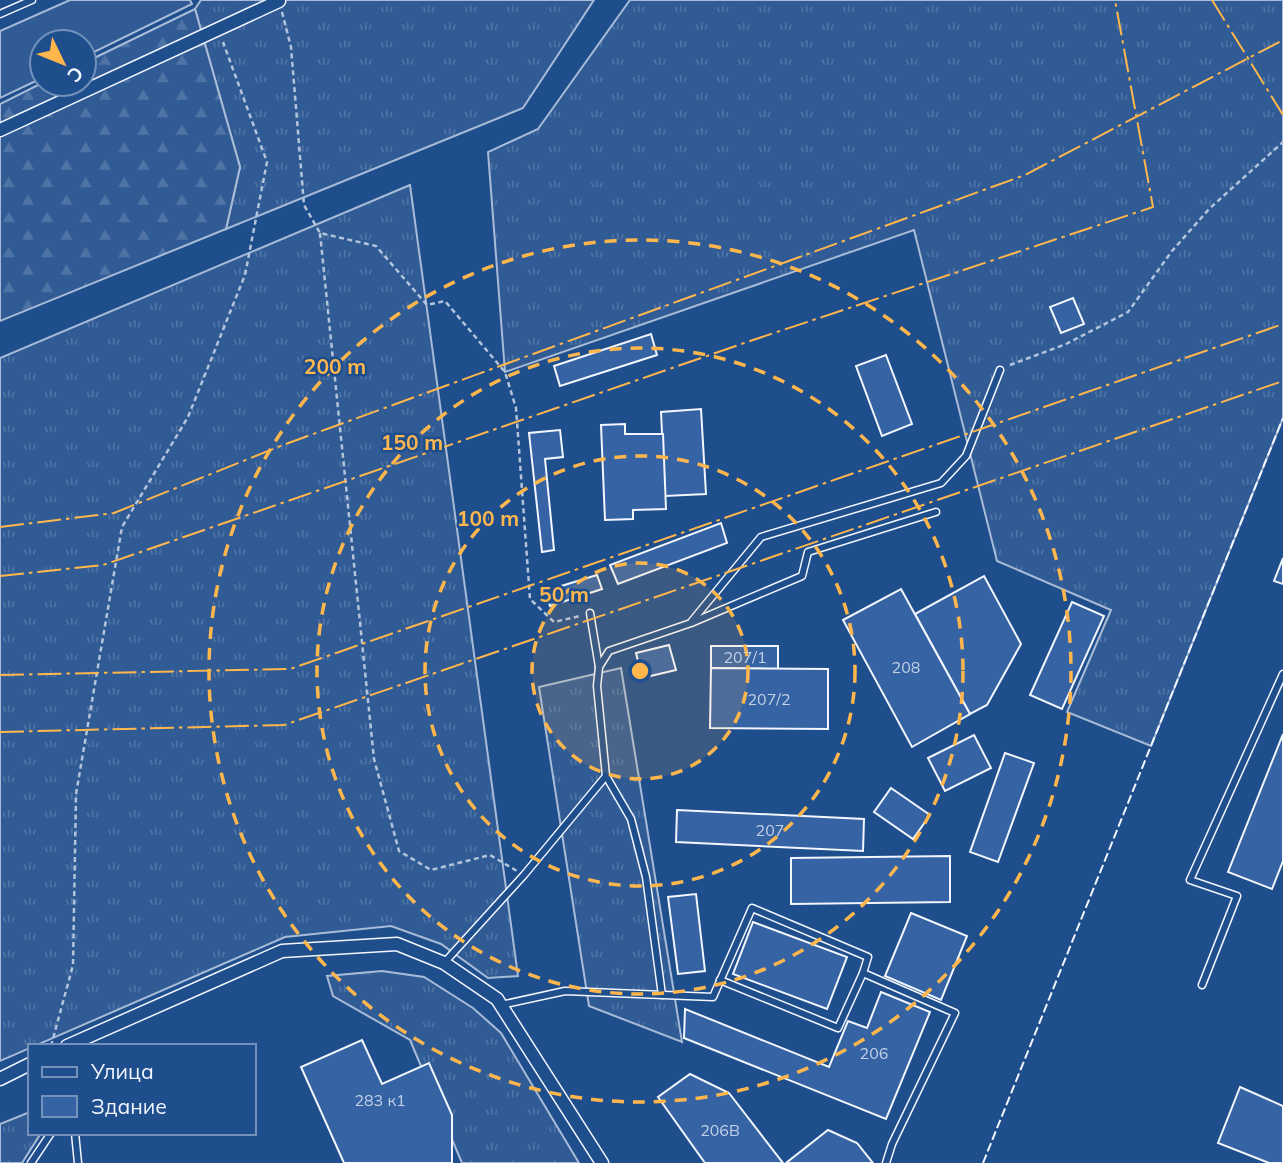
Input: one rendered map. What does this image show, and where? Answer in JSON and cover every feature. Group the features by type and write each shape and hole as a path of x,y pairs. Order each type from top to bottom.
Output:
{"street":[{"path":"0,130 280,1"},
{"path":"86,1041 282,951 397,944 444,963 497,999 601,1163"},
{"path":"0,1079 28,1065"}],"lane":[{"path":"0,14 32,0"},
{"path":"691,623 761,537 941,483 967,456 999,370"},
{"path":"599,667 609,651 691,623 802,576 808,552 936,512"},
{"path":"590,614 599,667 597,686 606,776 631,819 643,865 662,995"},
{"path":"1202,985 1237,896 1190,880 1283,674"},
{"path":"444,963 524,875 606,776"},
{"path":"501,1006 565,991 713,997 720,979 752,908 868,957 838,1028 720,979"},
{"path":"863,973 954,1013 892,1144 886,1163"},
{"path":"31,1163 50,1135"},
{"path":"75,1135 78,1163"}],"path":[{"path":"280,1 290,47 304,205 320,233 374,759 399,850 431,870 490,855 524,875"},
{"path":"52,1044 73,965 76,794 122,527 188,417 229,314 244,275 267,162 218,29"},
{"path":"999,370 1066,344 1128,312 1172,251 1209,209 1283,142"},
{"path":"320,233 376,246 427,305 445,301 505,372 516,408 530,599 554,622 590,614"}],"green space":[{"path":"201,0 594,0 523,108 226,229 240,167 195,9"},
{"path":"630,0 1283,0 1283,418 1151,746 1067,712 1111,610 997,561 914,230 505,372 488,152 538,129"},
{"path":"195,9 240,167 226,229 0,321 0,104 28,90 28,98 98,98 98,56"},
{"path":"410,185 518,976 488,978 441,944 391,926 285,937 39,1044 28,1044 28,1049 0,1061 0,358"},
{"path":"621,668 682,1042 589,1006 539,687"},
{"path":"382,971 424,977 473,1008 501,1033 579,1163 462,1163 410,1040 333,996 327,976"},
{"path":"28,1113 28,1135 40,1135 22,1163 0,1163 0,1124"}],"shaded area":[{"path":"70,0 190,0 192,4 98,50 98,28 28,28 28,85 0,98 0,31"}],"building":[{"path":"1073,298 1084,324 1061,333 1050,307"},
{"path":"651,334 657,355 560,386 554,366"},
{"path":"886,355 912,424 882,436 856,366"},
{"path":"701,409 706,494 665,496 661,412"},
{"path":"625,424 625,434 663,434 666,509 633,510 633,519 605,520 601,425"},
{"path":"560,430 563,457 545,459 554,550 542,552 529,433"},
{"path":"721,523 727,543 618,584 610,565"},
{"path":"1283,558 1283,584 1274,581"},
{"path":"597,575 602,589 550,606 545,591"},
{"path":"984,576 1021,644 987,705 970,714 915,614"},
{"path":"901,589 970,714 912,747 843,620"},
{"path":"1072,602 1104,616 1062,709 1030,695"},
{"path":"669,645 676,670 642,678 636,653"},
{"path":"711,646 778,646 778,669 711,668"},
{"path":"711,668 828,669 828,729 710,728"},
{"path":"1283,734 1283,861 1272,889 1228,872"},
{"path":"974,735 991,768 945,791 928,758"},
{"path":"1005,753 1034,763 998,862 970,852"},
{"path":"891,788 930,815 913,839 874,812"},
{"path":"677,810 864,819 863,851 676,842"},
{"path":"950,856 950,902 791,904 791,858"},
{"path":"696,894 705,971 678,974 668,897"},
{"path":"911,913 967,936 941,1000 885,976"},
{"path":"753,922 847,957 827,1009 733,974"},
{"path":"881,992 930,1012 886,1119 684,1038 685,1009 829,1067 848,1021 867,1028"},
{"path":"362,1040 382,1084 429,1063 452,1115 452,1163 344,1163 301,1067"},
{"path":"690,1074 729,1093 783,1163 705,1163 658,1097"},
{"path":"1240,1087 1283,1106 1283,1163 1269,1163 1218,1143"},
{"path":"828,1130 857,1143 873,1163 786,1163"}],"fence":[{"path":"983,1163 1283,418"}],"power":[{"path":"0,576 103,565 753,340 1153,207 1115,0"},
{"path":"1212,0 1283,115"},
{"path":"0,527 114,513 283,445 1025,175 1283,40"},
{"path":"0,675 290,669 1283,324"},
{"path":"0,732 284,725 1283,381"}]}
